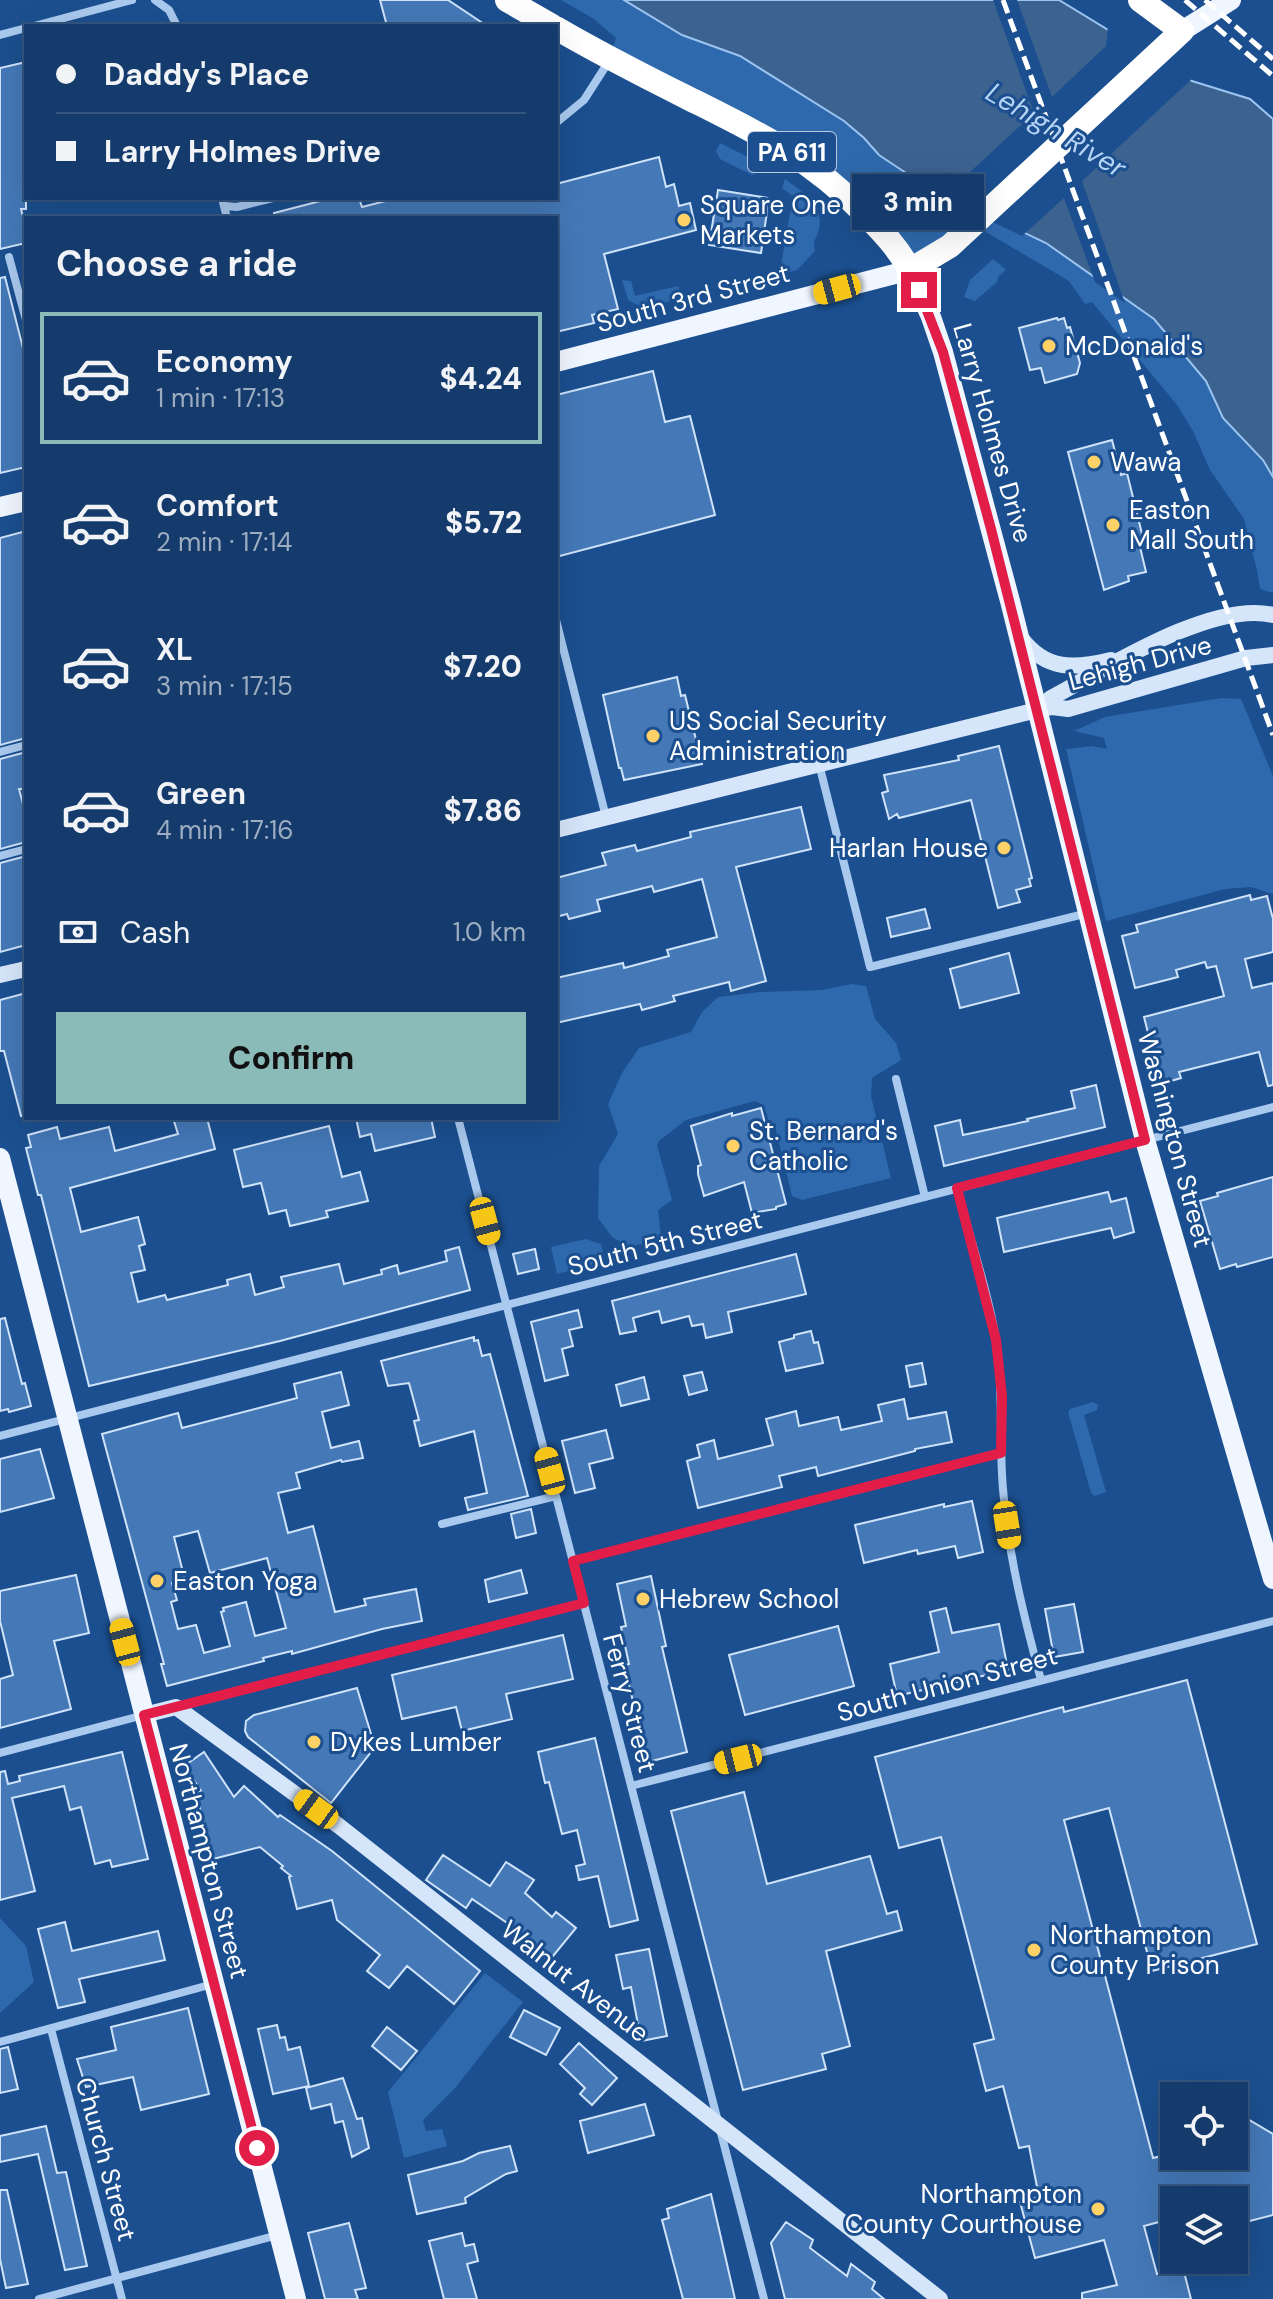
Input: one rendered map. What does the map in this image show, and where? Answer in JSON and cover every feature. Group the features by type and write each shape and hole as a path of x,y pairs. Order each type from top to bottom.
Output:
{"highway":[{"name":"Larry Holmes Drive","path":"507,0 549,24"},
{"path":"1140,0 1175,38"},
{"name":"Larry Holmes Drive","path":"558,29 609,59 800,157 831,181 869,218 897,249 910,270"},
{"name":"South 3rd Street","path":"910,270 942,252 1175,38"}],"main road":[{"path":"1175,38 1231,0"},
{"name":"South 3rd Street","path":"558,361 910,270"},
{"name":"Larry Holmes Drive","path":"910,270 943,352 1037,710"},
{"path":"0,507 24,501"},
{"name":"Washington Street","path":"1037,710 1145,1140 1273,1579"},
{"name":"Northampton Street","path":"0,1158 296,2299"}],"street":[{"path":"42,24 132,0"},
{"path":"158,2 173,14 176,24"},
{"path":"0,35 24,29"},
{"path":"558,121 584,100 609,59"},
{"path":"223,202 237,207 265,200"},
{"path":"9,257 24,313"},
{"name":"Lehigh Drive","path":"1037,710 1051,698 1136,653 1222,617 1249,611 1273,615"},
{"path":"558,628 606,817"},
{"path":"1019,636 1039,658 1052,663 1098,663 1136,653"},
{"name":"Lehigh Drive","path":"1037,710 1052,707 1068,709 1246,658 1273,655"},
{"path":"558,829 1037,710"},
{"path":"0,752 24,746"},
{"path":"819,764 870,967 1088,912"},
{"path":"0,856 24,850"},
{"path":"0,975 24,969"},
{"path":"896,1079 925,1197"},
{"name":"South 5th Street","path":"0,1436 1273,1107"},
{"name":"Ferry Street","path":"459,1120 764,2299"},
{"path":"957,1188 996,1340 1002,1396 1004,1499 1014,1571 1041,1680"},
{"path":"573,1561 1001,1453"},
{"path":"442,1524 556,1496"},
{"path":"0,1753 584,1603"},
{"name":"South Union Street","path":"631,1786 1273,1621"},
{"name":"Walnut Avenue","path":"176,1707 339,1826 940,2299"},
{"path":"0,2042 214,1984"},
{"name":"Church Street","path":"51,2029 122,2299"},
{"path":"39,2299 279,2235"}],"shaded area":[{"path":"561,0 624,0 682,35 740,56 845,121 879,155 924,185 1046,243 1154,319 1206,381 1223,418 1263,460 1273,477 1273,593 1260,589 1244,519 1210,470 1193,431 1177,405 1092,302 1085,304 1069,281 964,219 910,270 844,193 609,59 616,38 594,19"},
{"path":"720,143 762,164 752,175 720,159 716,151"},
{"path":"785,179 816,207 820,223 815,251 797,270 783,274 780,271 793,196 782,188"},
{"path":"993,259 1006,270 997,282 975,301 964,297 970,280"},
{"path":"622,280 631,281 635,296 678,286 682,298 640,309 628,300"},
{"path":"1221,698 1241,699 1273,776 1273,894 1251,887 1225,889 1106,921 1066,749 1092,746 1107,749 1104,738 1074,731 1105,717"},
{"path":"852,984 866,986 875,1019 896,1043 901,1060 872,1078 871,1096 891,1178 802,1200 792,1196 775,1126 769,1122 764,1105 755,1101 686,1120 659,1141 657,1145 672,1200 658,1210 661,1237 628,1246 612,1237 598,1218 599,1166 618,1134 608,1104 622,1073 639,1048 691,1032 702,1012 718,997 822,990"},
{"path":"586,1239 601,1244 605,1261 557,1274 551,1247"},
{"path":"1093,1402 1098,1405 1097,1410 1084,1415 1106,1492 1095,1496 1091,1493 1068,1412"},
{"path":"0,1918 26,1946 34,1982 0,2013"},
{"path":"485,1973 523,2002 455,2088 423,2120 426,2131 442,2129 447,2146 404,2158 388,2092"}],"water":[{"name":"Lehigh River","path":"624,0 1059,0 1192,81 1250,99 1273,119 1273,477 1263,460 1223,418 1206,381 1154,319 1046,243 924,185 879,155 844,121 740,56 682,35"}],"pier":[{"path":"993,0 1017,0 1052,97 1106,46 1108,25 1194,77 1082,181 1125,303 1095,282 1064,198 1022,236 942,198 1034,113"}],"building":[{"path":"380,0 448,0 484,24 386,24"},
{"path":"24,62 26,209 21,209 24,243 0,249 0,68"},
{"path":"659,157 666,187 674,184 679,206 690,203 696,230 604,254 618,309 592,315 594,323 558,332 558,216 275,216 274,213 324,200 360,200 362,207 389,200 558,200 558,183"},
{"path":"718,190 769,198 761,253 709,245"},
{"path":"5,277 24,352 24,467 0,473 0,278"},
{"name":"McDonald's","path":"1064,318 1067,328 1070,327 1080,363 1077,374 1045,383 1041,368 1030,370 1019,328"},
{"path":"653,371 665,422 690,416 715,515 558,556 558,395"},
{"name":"Easton Mall South","path":"1112,440 1121,475 1127,473 1145,546 1140,547 1146,572 1128,576 1129,581 1104,590 1068,452"},
{"path":"24,532 24,739 0,745 0,538"},
{"name":"US Social Security Administration","path":"677,677 681,696 685,695 702,764 624,780 603,695"},
{"name":"Harlan House","path":"999,746 1032,878 1029,879 1031,886 1016,890 1020,902 998,908 971,800 899,818 897,814 889,819 882,793 888,791 884,775 959,760 958,756"},
{"path":"24,753 24,789 19,789 24,808 24,843 0,849 0,759"},
{"path":"801,807 811,849 736,867 766,981 731,991 729,982 673,996 675,1001 642,1010 640,1004 558,1023 558,978 623,963 624,968 669,956 667,950 717,937 702,879 654,892 652,886 597,900 600,911 569,919 567,914 558,916 558,877 606,865 602,853 635,845 637,851 691,837 690,832"},
{"path":"24,857 24,946 0,952 0,863"},
{"path":"1250,895 1251,900 1267,896 1273,919 1273,952 1245,959 1252,988 1273,983 1273,1085 1268,1086 1259,1052 1179,1072 1181,1078 1161,1084 1144,1017 1224,996 1216,966 1207,968 1205,962 1176,970 1178,977 1135,988 1122,936 1138,932 1136,925"},
{"path":"925,909 930,928 891,937 887,918"},
{"path":"1009,953 1019,993 960,1008 950,969"},
{"path":"24,994 24,1115 21,1116 4,1051 0,1051 0,1000"},
{"path":"1096,1085 1105,1127 944,1166 935,1126 960,1120 963,1135 1028,1121 1075,1108 1071,1091"},
{"name":"St. Bernard's Catholic","path":"761,1108 786,1204 752,1213 744,1182 704,1196 698,1174 698,1166 701,1165 691,1126"},
{"path":"174,1120 208,1120 215,1149 70,1188 81,1232 138,1217 145,1244 139,1246 145,1270 131,1273 138,1302 165,1295 167,1300 228,1285 227,1280 250,1274 255,1295 284,1287 281,1277 339,1264 344,1284 382,1274 381,1270 397,1265 399,1274 447,1261 445,1251 459,1247 470,1290 280,1341 89,1386 41,1195 38,1195 26,1148 31,1147 28,1135 57,1127 60,1139 109,1127 115,1151 178,1134"},
{"path":"356,1120 431,1120 435,1137 375,1151 371,1134 360,1137"},
{"path":"329,1126 342,1177 360,1172 368,1201 326,1211 328,1217 290,1226 286,1210 269,1214 261,1183 243,1187 234,1150"},
{"path":"1273,1177 1273,1257 1220,1269 1200,1201"},
{"path":"1108,1192 1111,1202 1126,1198 1134,1232 1114,1238 1111,1228 1004,1252 997,1218"},
{"path":"535,1249 539,1269 518,1274 513,1254"},
{"path":"796,1254 806,1294 728,1312 732,1332 706,1338 703,1324 692,1326 689,1316 662,1323 659,1311 633,1318 636,1331 620,1334 612,1301"},
{"path":"578,1310 582,1327 569,1330 573,1346 562,1349 568,1375 545,1381 531,1322"},
{"path":"5,1318 31,1406 9,1412 8,1409 0,1411 0,1319"},
{"path":"811,1331 814,1343 818,1342 823,1363 786,1371 779,1342"},
{"path":"474,1337 474,1341 478,1340 482,1356 490,1354 528,1496 468,1510 465,1498 487,1493 474,1431 420,1446 414,1421 419,1420 409,1383 388,1386 381,1361"},
{"path":"922,1363 926,1384 910,1387 906,1366"},
{"path":"341,1372 349,1405 322,1412 331,1448 359,1441 363,1458 341,1460 296,1473 300,1488 278,1493 288,1533 313,1526 335,1612 366,1605 364,1599 416,1589 422,1621 292,1654 292,1651 263,1658 264,1661 167,1686 161,1664 164,1664 102,1434 178,1413 182,1428 297,1398 294,1384","holes":["198,1531 210,1573 267,1558 286,1628 255,1636 246,1602 223,1608 221,1612 230,1646 204,1653 196,1625 178,1629 171,1602 177,1600 172,1583 185,1580 174,1537"]},
{"path":"702,1372 707,1390 689,1395 684,1376"},
{"path":"644,1377 649,1399 621,1406 616,1385"},
{"path":"904,1399 908,1419 946,1412 952,1442 818,1476 816,1467 779,1476 782,1487 698,1508 687,1461 700,1457 697,1445 714,1440 718,1459 773,1445 766,1419 796,1411 799,1426 838,1417 841,1430 882,1421 878,1405"},
{"path":"606,1430 613,1458 589,1464 595,1488 575,1493 562,1441"},
{"path":"40,1449 54,1498 0,1512 0,1459"},
{"path":"972,1501 983,1552 958,1558 955,1546 918,1554 917,1550 864,1563 855,1525 944,1504 944,1507"},
{"path":"531,1509 536,1533 516,1538 511,1514"},
{"path":"521,1570 527,1593 489,1602 485,1580"},
{"path":"76,1575 89,1633 54,1641 71,1709 0,1728 0,1679 13,1675 0,1621 0,1591"},
{"path":"651,1576 666,1646 662,1647 687,1752 648,1762 624,1665 629,1664 621,1627 626,1626 617,1584"},
{"path":"1074,1604 1083,1652 1054,1657 1045,1609"},
{"path":"946,1608 952,1633 999,1624 1008,1670 897,1696 890,1664 939,1652 930,1612"},
{"path":"838,1626 854,1686 745,1715 729,1655"},
{"path":"563,1635 573,1679 506,1694 512,1719 462,1731 456,1707 402,1719 392,1675"},
{"path":"1187,1680 1257,1944 1152,1971 1109,1808 1064,1820 1153,2158 1160,2156 1160,2170 1248,2170 1248,2119 1273,2134 1273,2215 1248,2221 1248,2186 1160,2186 1160,2222 1144,2226 1157,2274 1185,2274 1191,2299 1082,2299 1082,2293 1117,2285 1104,2240 1035,2258 1020,2202 1039,2197 1029,2146 1019,2148 1003,2086 986,2091 974,2044 994,2039 941,1837 899,1848 875,1757 1063,1707 1064,1712"},
{"name":"Dykes Lumber","path":"357,1688 375,1747 331,1803 248,1737 245,1731 246,1721 254,1715"},
{"path":"595,1738 638,1920 610,1927 598,1876 579,1880 576,1866 585,1864 577,1830 562,1834 538,1752"},
{"path":"122,1752 148,1859 112,1867 110,1860 95,1864 81,1807 70,1810 64,1786 12,1798 35,1891 0,1900 0,1772 5,1771 8,1784 20,1781 19,1776"},
{"path":"204,1752 234,1797 244,1786 278,1817 280,1815 332,1851 480,1971 454,2004 407,1966 389,1988 367,1971 380,1955 337,1920 332,1900 297,1909 291,1876 260,1847 213,1859 196,1794 201,1791 184,1766"},
{"path":"744,1792 767,1884 870,1856 887,1914 897,1911 902,1930 826,1951 850,2046 822,2054 826,2069 743,2090 671,1811"},
{"path":"443,1855 490,1886 506,1862 534,1880 525,1893 552,1917 556,1912 576,1928 549,1961 510,1925 472,1899 466,1908 426,1880"},
{"path":"65,1922 72,1951 158,1931 165,1960 79,1979 85,2002 58,2008 38,1929"},
{"path":"649,1949 667,2036 641,2041 631,1987 623,1989 616,1955"},
{"path":"188,2008 209,2094 141,2110 133,2077 86,2087 77,2059 116,2050 111,2027"},
{"path":"524,2010 560,2028 546,2055 510,2037"},
{"path":"277,2025 280,2038 285,2037 288,2050 300,2047 309,2086 273,2094 258,2029"},
{"path":"387,2027 417,2051 401,2070 372,2046"},
{"path":"579,2043 617,2078 592,2105 580,2094 585,2088 560,2064"},
{"path":"8,2047 18,2089 0,2093 0,2049"},
{"path":"343,2078 357,2119 362,2118 369,2148 352,2157 343,2121 335,2123 331,2104 311,2109 306,2088"},
{"path":"645,2104 654,2135 588,2153 580,2121"},
{"path":"46,2126 57,2173 66,2172 87,2266 65,2270 38,2154 0,2162 0,2136"},
{"path":"510,2146 517,2171 506,2174 465,2198 466,2203 417,2214 408,2175"},
{"path":"0,2190 7,2190 28,2284 6,2288 0,2259"},
{"path":"711,2194 735,2299 683,2299 662,2220 669,2218 667,2209"},
{"path":"786,2222 813,2240 810,2248 847,2276 851,2264 875,2282 872,2289 884,2299 785,2299 771,2243"},
{"path":"349,2223 366,2288 355,2290 358,2299 325,2299 308,2233"},
{"path":"462,2233 465,2246 474,2244 478,2261 467,2264 477,2299 444,2299 429,2241"}],"railway":[{"path":"1003,0 1273,735"},
{"path":"1185,0 1273,76"},
{"path":"1205,0 1273,59"}],"place":[{"name":"Square One Markets","path":"684,220"},
{"name":"McDonald's","path":"1049,346"},
{"name":"Wawa","path":"1094,462"},
{"name":"Easton Mall South","path":"1113,525"},
{"name":"US Social Security Administration","path":"653,736"},
{"name":"Harlan House","path":"1004,848"},
{"name":"St. Bernard's Catholic","path":"733,1146"},
{"name":"Easton Yoga","path":"157,1581"},
{"name":"Hebrew School","path":"643,1599"},
{"name":"Dykes Lumber","path":"314,1742"},
{"name":"Northampton County Prison","path":"1034,1950"},
{"name":"Northampton County Courthouse","path":"1098,2209"}],"route":[{"path":"257,2148 144,1715 584,1603 573,1561 1001,1453 1002,1396 998,1352 957,1188 1145,1140 991,529 943,352 919,290"}]}
